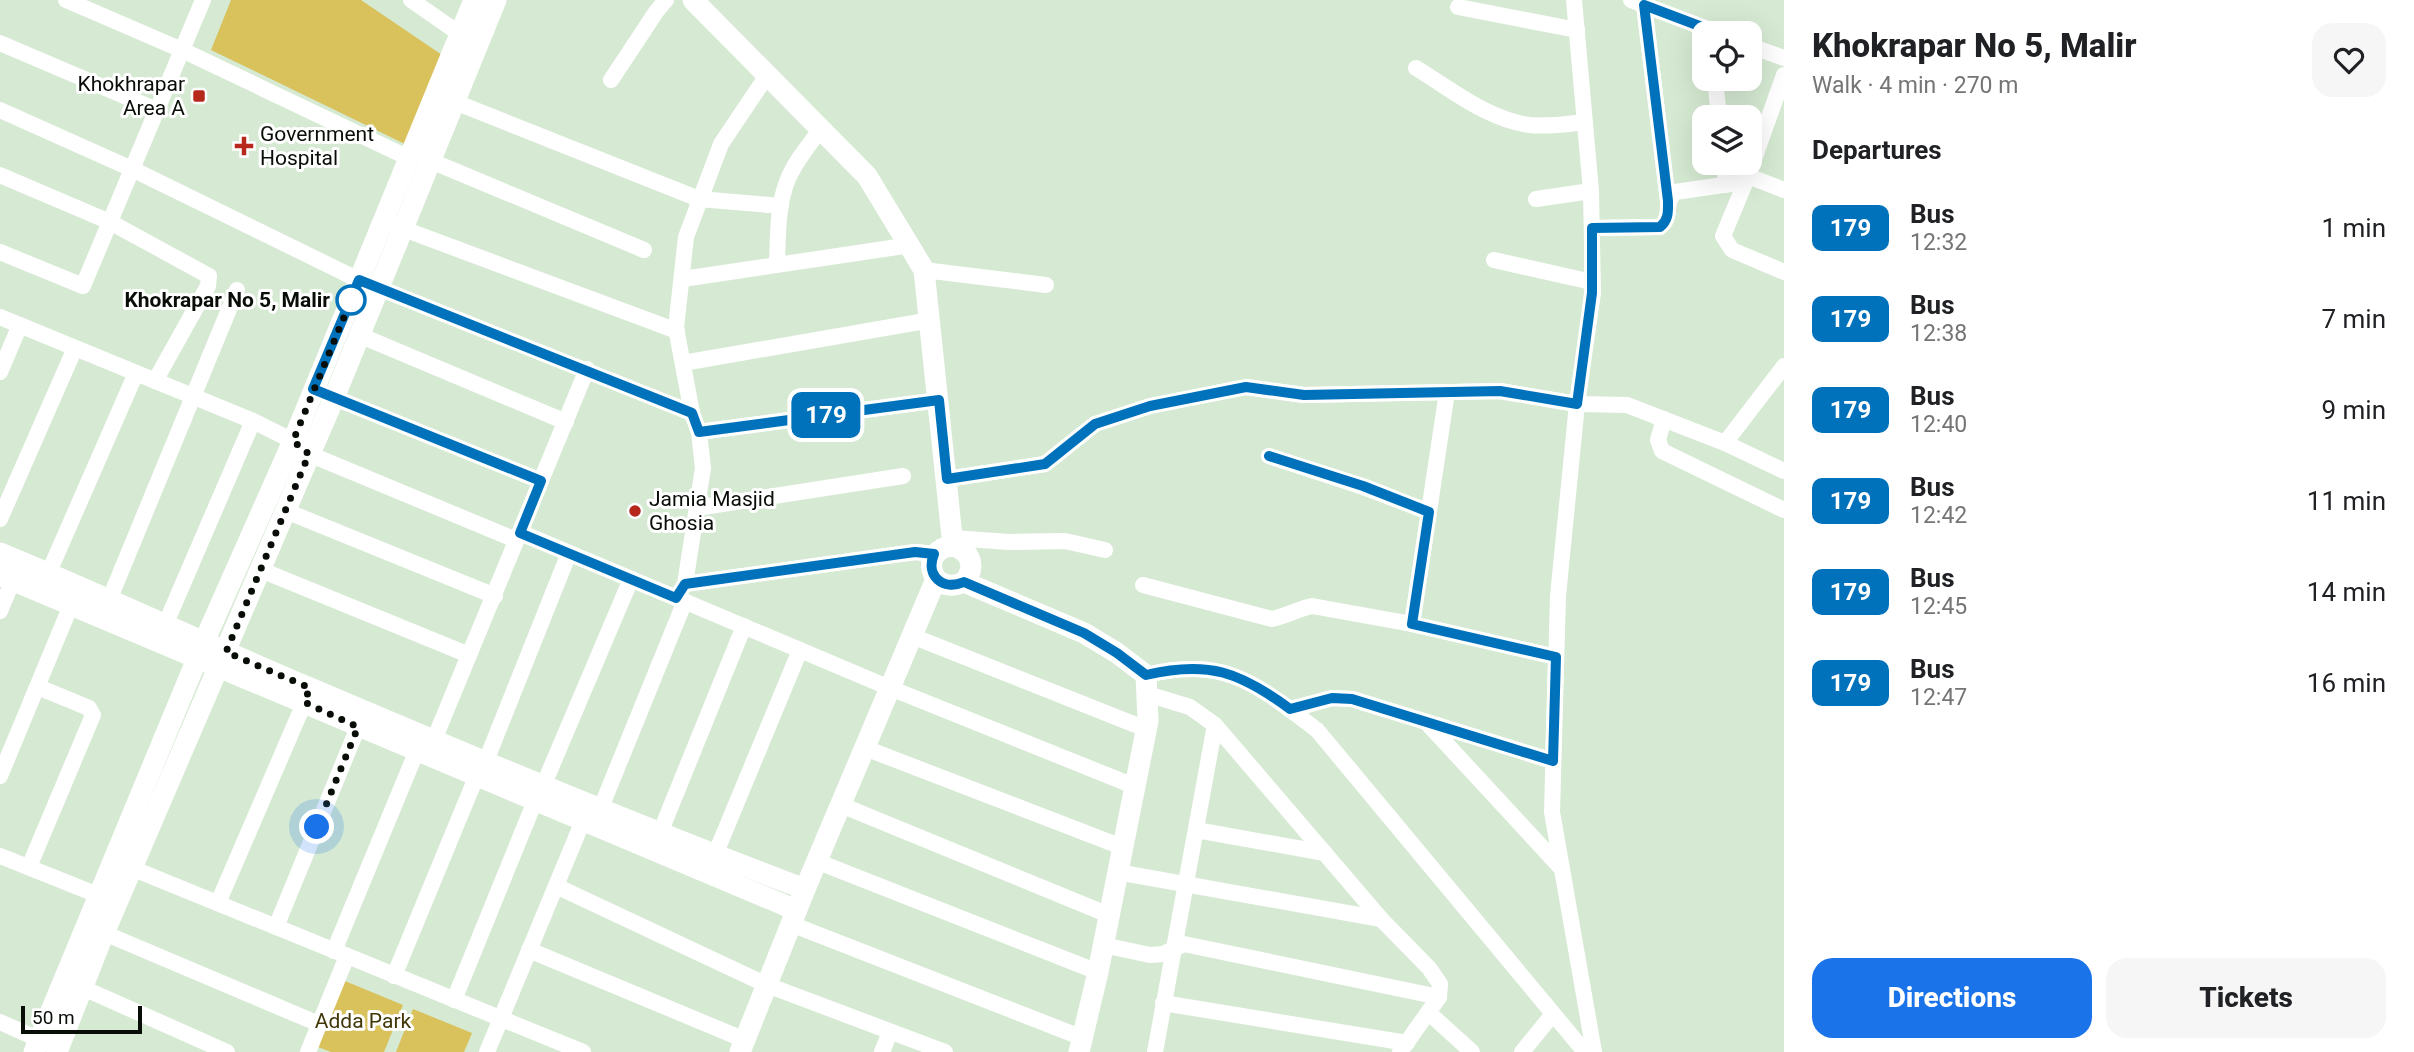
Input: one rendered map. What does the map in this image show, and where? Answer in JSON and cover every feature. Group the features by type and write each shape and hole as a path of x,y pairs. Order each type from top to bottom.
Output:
{"street":[{"path":"66,0 421,160 644,250"},
{"path":"0,252 83,286 203,0"},
{"path":"411,0 460,34"},
{"path":"123,865 223,659 286,512 313,389 369,284 421,160 460,34 474,0"},
{"path":"421,160 455,102 496,0"},
{"path":"611,80 666,0"},
{"path":"692,0 867,176 924,270 947,479 947,546 931,568 936,579 948,586 964,582 1084,633 1117,653 1146,685 1190,707 1215,725 1381,919 1429,968 1440,984 1439,997 1404,1048 1163,1003"},
{"path":"1574,0 1591,191 1592,282 1558,596 1552,812 1594,1052"},
{"path":"1640,2 1692,23"},
{"path":"1592,228 1660,227 1668,216 1640,2"},
{"path":"1458,7 1577,30"},
{"path":"0,43 157,110"},
{"path":"1762,50 1784,58"},
{"path":"1416,68 1483,110 1507,120 1531,125 1585,122"},
{"path":"1784,75 1776,117 1746,179 1723,236 1726,245 1741,255 1784,272"},
{"path":"487,1052 682,594 703,468 699,432 692,413 677,331 686,237 721,144 766,76"},
{"path":"455,102 699,199 781,205"},
{"path":"0,110 132,169 369,284 692,413"},
{"path":"777,265 781,205 787,180 821,129"},
{"path":"0,175 110,222 209,276 208,286 155,381"},
{"path":"1725,175 1726,185"},
{"path":"1668,201 1675,192 1726,185 1746,179 1784,190"},
{"path":"1536,199 1591,191"},
{"path":"393,225 677,331"},
{"path":"683,279 911,246"},
{"path":"1494,260 1592,282"},
{"path":"924,270 1046,285"},
{"path":"51,1049 123,865 201,649 301,448 334,397 359,335 369,284"},
{"path":"110,598 237,290"},
{"path":"0,317 253,421 301,448 518,536 569,553 631,579 682,594 744,626 800,650 1133,786"},
{"path":"683,363 931,320"},
{"path":"0,372 20,325"},
{"path":"359,335 566,422"},
{"path":"0,519 75,348"},
{"path":"308,1052 341,954 425,742 495,596 587,369"},
{"path":"49,572 136,373"},
{"path":"1725,443 1781,374"},
{"path":"947,479 1045,464 1095,424 1150,406 1246,387 1304,395 1500,391 1577,404 1627,405 1725,443 1784,471"},
{"path":"313,389 541,481"},
{"path":"1412,624 1447,392"},
{"path":"699,432 939,400"},
{"path":"1664,419 1658,440 1662,451 1784,510"},
{"path":"166,624 253,421"},
{"path":"1269,456 1363,486 1429,512"},
{"path":"697,508 903,476"},
{"path":"286,512 495,596"},
{"path":"682,594 947,546 1065,541 1105,550"},
{"path":"947,546 966,551 971,563 964,582"},
{"path":"0,552 166,624 201,649"},
{"path":"394,976 569,553"},
{"path":"261,570 469,655"},
{"path":"0,611 7,577 71,605 201,649 540,793 660,833 805,889"},
{"path":"454,1000 631,579"},
{"path":"529,950 743,1046 816,861 936,579"},
{"path":"1143,585 1272,619 1312,606 1412,624 1556,657"},
{"path":"0,776 71,605"},
{"path":"660,833 744,626"},
{"path":"912,636 1146,729"},
{"path":"715,855 800,650"},
{"path":"1146,685 1174,668 1212,669 1235,676 1271,696 1317,730 1585,1052"},
{"path":"591,812 794,916 1081,1045 1146,729 1146,685"},
{"path":"29,867 93,715 89,708 38,687"},
{"path":"307,695 358,727 425,742"},
{"path":"218,904 307,695"},
{"path":"1290,709 1339,697 1553,761"},
{"path":"1425,721 1562,869"},
{"path":"1155,1052 1215,725"},
{"path":"276,927 358,727"},
{"path":"865,748 1122,847"},
{"path":"841,805 1109,915"},
{"path":"1196,830 1325,853"},
{"path":"0,856 109,899"},
{"path":"816,861 1098,972"},
{"path":"123,865 583,1052"},
{"path":"1117,873 1381,919"},
{"path":"556,886 766,985 945,1052"},
{"path":"51,1049 82,988 104,933 109,899"},
{"path":"104,933 319,1024"},
{"path":"1103,945 1150,955 1163,954 1184,944 1439,997"},
{"path":"82,988 227,1052"},
{"path":"1429,1013 1472,1052"},
{"path":"1522,1052 1553,1014"},
{"path":"0,1022 51,1049"},
{"path":"882,1052 890,1032"}],"green space":[{"path":"231,0 361,0 445,57 409,146 211,50"},
{"name":"Adda Park","path":"345,981 403,1005 384,1052 331,1052 318,1047"},
{"path":"413,1009 472,1033 464,1052 396,1052"}],"bus line":[{"name":"179","path":"1269,456 1363,486 1429,512 1412,624 1556,657 1553,761 1352,699 1332,698 1290,709 1235,676 1212,669 1174,668 1146,675 1084,633 964,582 948,586 942,584 933,575 931,568 934,554 915,552 685,584 676,598 520,533 541,481 313,389 359,280 692,413 699,432 939,400 947,479 1045,464 1095,424 1150,406 1246,387 1304,395 1500,391 1577,404 1592,293 1592,228 1660,227 1668,216 1644,5 1692,23"}],"place":[{"name":"Khokhrapar Area A","path":"199,96"},
{"name":"Government Hospital","path":"244,146"},
{"name":"Khokrapar No 5, Malir","path":"351,300"},
{"name":"Jamia Masjid Ghosia","path":"635,511"}],"route":[{"path":"317,827 358,727 304,702 310,688 226,652 309,454 293,441 351,300"}]}
